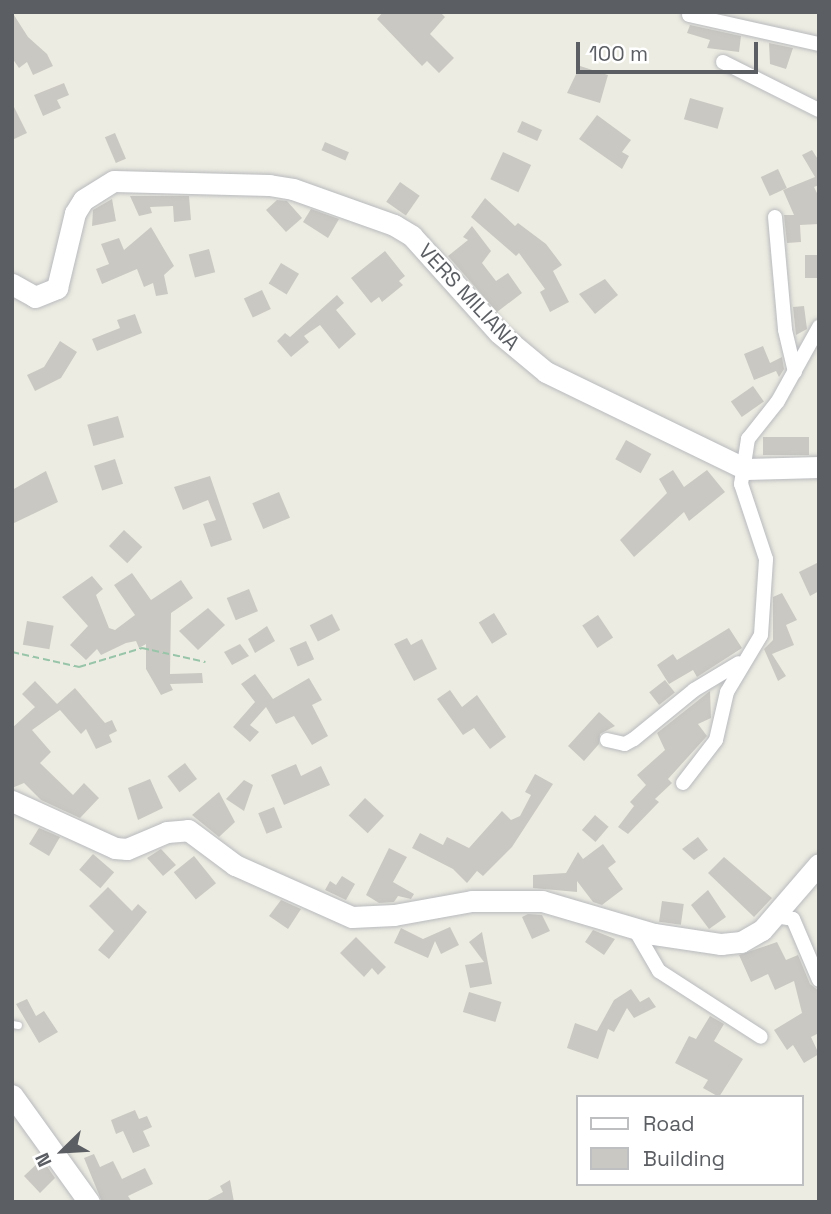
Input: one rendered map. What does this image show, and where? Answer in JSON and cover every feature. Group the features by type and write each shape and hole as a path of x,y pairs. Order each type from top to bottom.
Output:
{"main road":[{"name":"VERS MILIANA","path":"12,285 29,296 52,293 64,271 75,213 83,200 114,181 256,184 293,189 394,225 430,253 499,333 546,372 741,467 776,471 819,467"},
{"path":"12,801 115,848 127,849 167,832 188,830 235,865 299,891 340,915 369,918 472,901 519,900 564,905 634,928 720,944 751,938 775,916 819,864"},
{"path":"12,1095 89,1202"}],"street":[{"path":"689,15 819,44"},
{"path":"723,62 819,110"},
{"path":"775,217 785,330 795,372"},
{"path":"683,783 716,740 727,692 761,635 766,559 745,502 741,467 748,439 795,372 819,327"},
{"path":"607,740 625,744 634,739 694,690 745,660"},
{"path":"775,916 793,919 819,980"},
{"path":"634,928 643,950 659,971 761,1037"}],"path":[{"path":"12,652 79,667 142,648 205,662"}],"building":[{"path":"12,12 28,37 47,54 53,66 33,75 27,62 19,68 12,58"},
{"path":"383,12 440,12 445,17 430,34 454,58 439,73 427,61 422,66 377,19"},
{"path":"690,25 741,36 739,52 707,48 710,40 687,33"},
{"path":"769,43 793,48 786,69 770,64"},
{"path":"580,66 608,75 600,103 567,93"},
{"path":"64,83 69,95 57,100 61,108 43,116 34,95"},
{"path":"690,98 724,108 718,129 684,119"},
{"path":"12,103 27,133 12,140"},
{"path":"597,115 631,140 622,152 629,156 622,169 579,139"},
{"path":"522,121 542,130 537,141 517,132"},
{"path":"115,133 126,159 116,163 105,137"},
{"path":"325,142 349,152 345,160 321,150"},
{"path":"812,150 819,161 819,185 814,187 819,197 819,224 800,225 801,242 787,243 784,215 794,215 783,190 815,177 802,155"},
{"path":"503,152 531,165 518,192 490,179"},
{"path":"778,169 787,188 770,196 761,177"},
{"path":"400,182 420,196 406,215 386,202"},
{"path":"130,196 189,196 191,220 174,222 173,206 150,207 152,213 139,216"},
{"path":"485,198 515,226 518,223 546,244 562,265 553,271 569,302 550,312 540,292 545,289 519,253 516,256 471,217"},
{"path":"112,199 116,221 92,226 93,210"},
{"path":"277,200 287,201 302,218 286,232 266,210"},
{"path":"311,209 339,219 328,238 303,222"},
{"path":"472,226 491,251 482,263 496,281 508,273 522,293 497,312 448,256 468,240 463,237"},
{"path":"151,227 174,266 164,275 168,294 156,296 153,283 144,287 137,269 102,284 96,269 109,264 101,244 119,238 124,250"},
{"path":"209,249 215,272 195,278 189,254"},
{"path":"385,251 405,276 399,281 403,285 382,302 379,297 371,303 351,278"},
{"path":"805,255 819,255 819,278 805,278"},
{"path":"281,263 299,274 287,294 269,284"},
{"path":"605,279 618,295 595,314 579,294"},
{"path":"262,290 271,309 253,317 244,298"},
{"path":"337,295 344,303 336,310 356,334 339,349 320,325 304,336 309,342 291,357 277,341 285,333 290,337"},
{"path":"804,306 807,329 796,335 793,307"},
{"path":"135,314 142,333 97,351 92,339 120,328 117,320"},
{"path":"60,341 77,352 61,378 35,391 27,375 44,367"},
{"path":"763,346 770,363 782,357 784,369 779,377 776,371 754,380 744,354"},
{"path":"753,386 764,402 742,417 731,401"},
{"path":"118,416 124,437 93,446 87,425"},
{"path":"763,437 809,437 809,455 763,455"},
{"path":"626,440 651,454 641,473 615,459"},
{"path":"115,459 123,484 102,491 94,466"},
{"path":"673,470 684,487 707,470 725,492 689,521 684,512 634,557 620,540 667,493 659,479"},
{"path":"46,471 58,502 12,524 12,490"},
{"path":"210,476 232,540 211,547 203,524 216,520 208,500 183,510 174,487"},
{"path":"279,492 290,518 263,529 252,503"},
{"path":"124,530 142,547 127,563 109,546"},
{"path":"819,562 819,591 810,596 799,572"},
{"path":"132,573 151,600 181,580 193,598 171,613 170,674 202,673 203,683 170,684 173,690 161,695 146,669 146,644 139,648 136,641 126,643 101,655 97,649 86,660 70,645 88,626 62,597 92,576 103,589 96,595 109,628 115,630 135,615 114,585"},
{"path":"249,589 258,611 236,620 227,598"},
{"path":"782,593 797,620 786,625 794,645 772,654 786,676 778,681 764,649 773,640 773,597"},
{"path":"208,608 225,625 198,650 179,631"},
{"path":"494,613 507,634 492,644 479,623"},
{"path":"332,614 340,630 318,641 310,625"},
{"path":"598,615 613,637 597,648 582,626"},
{"path":"27,621 54,626 49,649 23,645"},
{"path":"267,626 275,641 255,653 248,639"},
{"path":"729,628 742,648 697,677 693,670 669,684 657,665 673,654 677,660"},
{"path":"407,638 411,645 422,639 437,669 414,681 394,644"},
{"path":"306,641 314,659 298,667 290,648"},
{"path":"240,644 249,656 232,665 224,652"},
{"path":"255,674 273,699 309,678 322,700 312,705 328,736 312,745 294,716 276,724 266,707 250,725 259,732 250,742 233,727 255,702 241,684"},
{"path":"665,680 675,693 659,705 649,692"},
{"path":"35,681 57,704 75,688 105,723 112,720 117,731 109,735 112,742 96,749 86,729 81,734 60,710 32,730 51,752 40,763 73,795 84,783 99,798 80,818 41,800 24,783 12,788 12,728 35,707 22,694"},
{"path":"450,690 462,707 477,695 506,737 490,749 474,728 463,735 437,699"},
{"path":"710,691 711,718 698,724 707,736 668,779 672,783 655,799 659,802 628,834 618,827 634,806 630,802 646,785 637,775 665,750 657,733"},
{"path":"599,712 615,726 600,734 599,744 584,761 568,746"},
{"path":"185,763 197,779 179,792 167,776"},
{"path":"296,764 301,776 321,766 330,785 284,805 271,775"},
{"path":"535,774 553,784 512,847 483,876 477,871 467,883 453,869 412,848 420,833 443,845 447,837 469,848 502,811 511,820 520,816 531,795 525,792"},
{"path":"150,779 163,808 138,820 128,788"},
{"path":"244,780 253,785 244,811 226,799"},
{"path":"219,792 235,822 219,837 192,815"},
{"path":"365,798 384,816 368,833 349,816"},
{"path":"274,807 282,827 266,834 258,813"},
{"path":"595,815 609,827 595,842 582,830"},
{"path":"39,828 60,837 49,856 29,844"},
{"path":"698,837 708,850 694,860 682,849"},
{"path":"603,844 616,862 608,868 623,889 602,905 593,902 577,881 577,892 533,888 533,875 566,873 578,852 583,859"},
{"path":"389,848 407,857 393,882 414,894 411,899 398,896 394,902 379,903 366,895"},
{"path":"161,849 176,865 163,876 147,858"},
{"path":"93,854 114,872 100,888 79,870"},
{"path":"194,856 216,883 196,900 174,872"},
{"path":"724,857 772,898 754,917 708,873"},
{"path":"342,876 355,884 346,900 325,890 330,881 336,885"},
{"path":"108,887 132,911 138,904 147,912 109,959 98,950 114,931 89,906"},
{"path":"708,890 726,917 709,929 691,905"},
{"path":"281,900 301,909 288,929 269,916"},
{"path":"662,901 684,904 681,925 659,922"},
{"path":"528,914 542,915 550,931 532,939 522,917"},
{"path":"450,927 459,945 441,954 435,941 428,958 394,943 401,928 423,939"},
{"path":"593,930 615,939 604,955 585,942"},
{"path":"482,932 492,984 470,988 465,965 484,962 469,942"},
{"path":"356,937 386,967 378,975 372,968 364,977 340,953"},
{"path":"777,942 786,960 798,955 810,984 819,991 819,1033 811,1037 819,1054 804,1063 793,1045 787,1050 774,1030 802,1013 794,981 775,990 768,974 751,982 739,955"},
{"path":"631,989 640,1002 649,997 656,1007 634,1018 627,1008 614,1032 608,1029 598,1059 567,1048 575,1023 597,1031 614,1000"},
{"path":"469,992 502,1002 495,1022 463,1012"},
{"path":"27,999 36,1016 44,1011 58,1032 39,1043 16,1004"},
{"path":"710,1016 724,1024 714,1041 743,1059 720,1095 703,1088 708,1080 675,1063 689,1036 696,1039"},
{"path":"135,1110 139,1119 147,1116 152,1127 143,1131 150,1146 133,1153 123,1131 116,1134 111,1120"},
{"path":"94,1154 100,1167 113,1161 122,1179 145,1168 153,1184 128,1196 132,1202 102,1202 84,1158"},
{"path":"42,1159 55,1178 40,1193 24,1176"},
{"path":"230,1180 234,1202 204,1202 223,1192 220,1186"}]}
